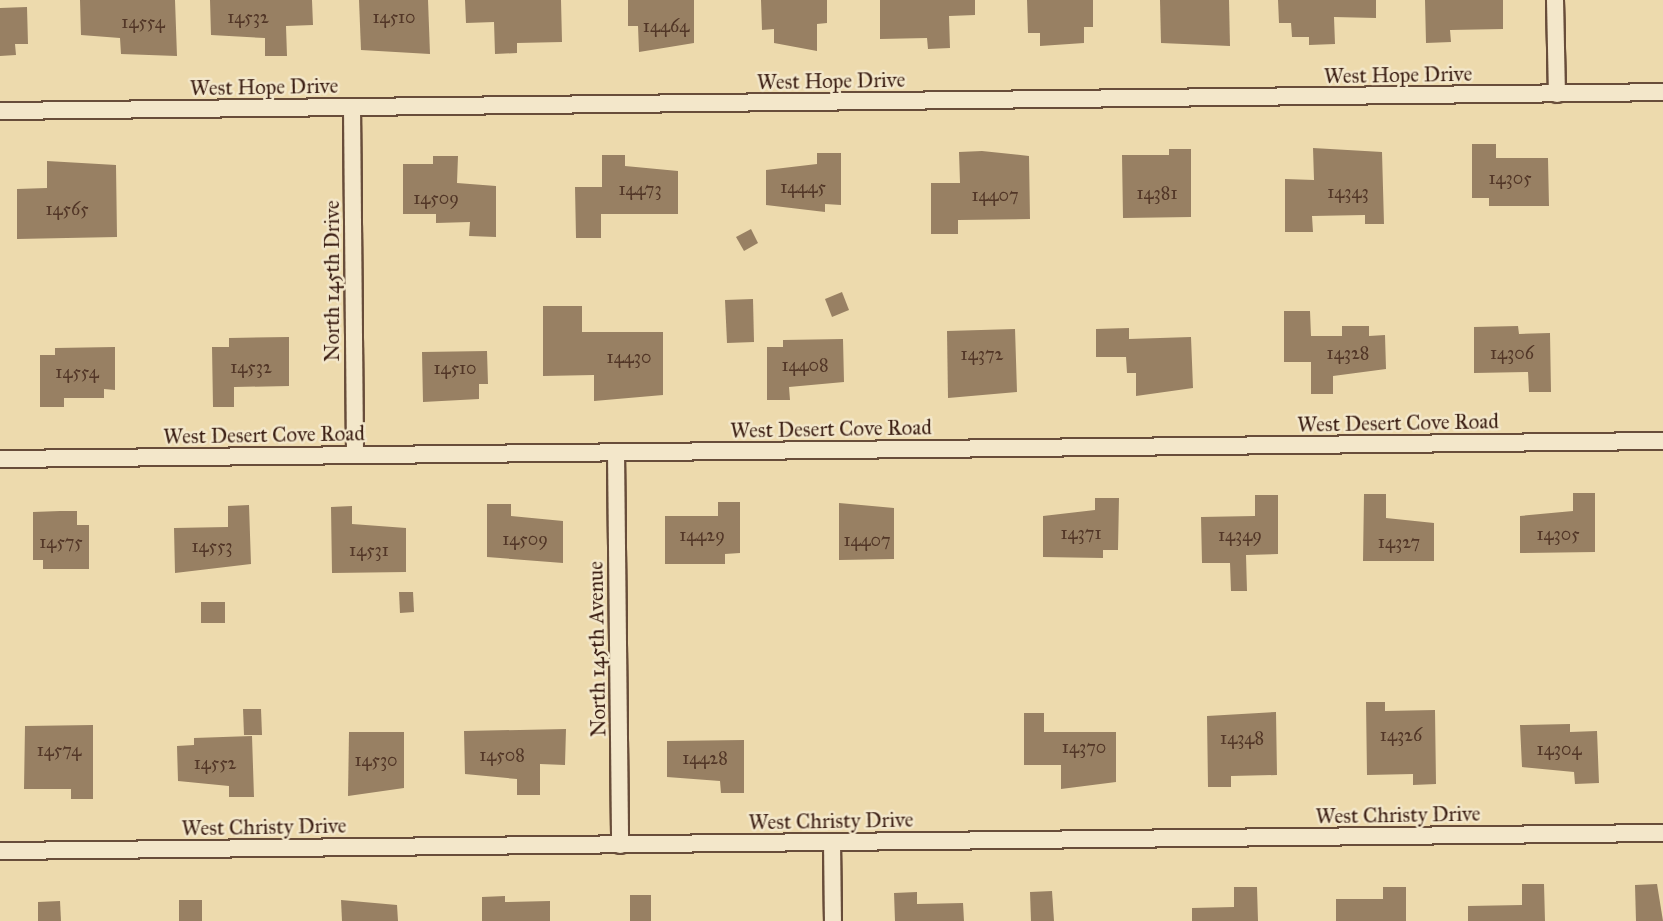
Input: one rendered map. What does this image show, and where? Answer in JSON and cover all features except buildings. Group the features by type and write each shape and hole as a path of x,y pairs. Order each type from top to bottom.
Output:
{"street":[{"path":"1555,0 1557,94"},
{"name":"West Hope Drive","path":"0,111 1663,92"},
{"name":"North 145th Drive","path":"352,107 355,454"},
{"name":"West Desert Cove Road","path":"0,459 1663,441"},
{"name":"North 145th Avenue","path":"616,452 620,845"},
{"name":"West Christy Drive","path":"0,851 1663,833"},
{"path":"832,842 833,921"}]}
